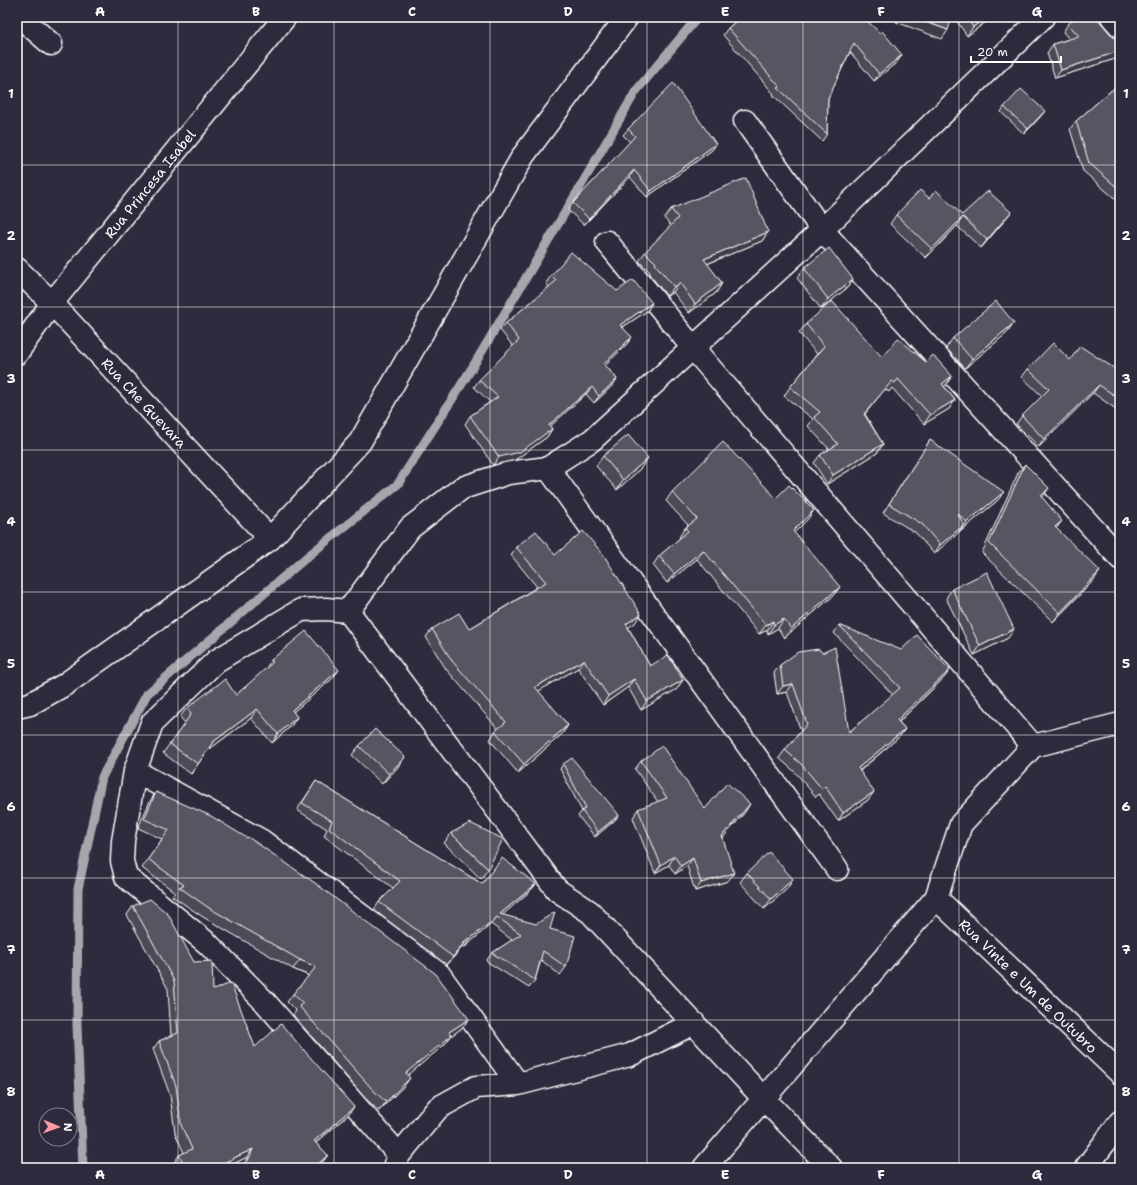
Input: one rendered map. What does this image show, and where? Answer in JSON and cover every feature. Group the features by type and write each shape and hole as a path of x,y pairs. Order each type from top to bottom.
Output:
{"street":[{"path":"20,17 51,44"},
{"name":"Rua Princesa Isabel","path":"17,353 52,304 285,17"},
{"path":"17,707 30,704 64,685 270,539 360,442 523,156 627,17"},
{"path":"348,611 410,528 462,488 508,473 548,468 592,440 822,230 1043,17"},
{"path":"1112,17 1120,26"},
{"path":"745,121 822,230 1120,558"},
{"path":"607,242 693,348 1033,746"},
{"name":"Rua Che Guevara","path":"17,269 52,304 270,539"},
{"path":"548,468 837,869"},
{"path":"694,1023 630,1055 518,1084 476,1087 438,1108 396,1161 265,1002 207,943 126,877 122,861 123,841 135,771 152,723 216,661 301,610 326,609 348,611 558,890 590,912 694,1023 764,1099 831,1168"},
{"path":"704,1168 936,898 961,824 1033,746 1120,724"},
{"path":"135,771 262,841 439,974 518,1084"},
{"name":"Rua Vinte e Um de Outubro","path":"936,898 1120,1073"},
{"path":"1086,1168 1120,1122"}],"building":[{"path":"741,17 863,17 880,33 882,31 902,55 879,74 854,43 828,98 827,134 778,88 780,87 728,28"},
{"path":"912,17 952,17 948,30"},
{"path":"966,17 987,17 973,27"},
{"path":"1076,17 1096,17 1120,45 1120,51 1061,70 1053,44 1079,36 1068,24"},
{"path":"673,83 716,144 651,191 634,170 589,219 573,203 635,136 628,129"},
{"path":"1120,83 1120,190 1089,163 1076,121"},
{"path":"1021,89 1045,111 1028,129 1004,107"},
{"path":"746,178 768,232 704,259 722,283 695,304 680,283 674,287 655,264 656,263 645,252 678,218 671,209"},
{"path":"920,190 929,198 936,190 962,215 988,191 1011,212 987,240 963,217 932,249 896,215"},
{"path":"829,248 853,279 828,299 804,268"},
{"path":"571,252 617,291 633,280 652,303 620,325 632,337 604,364 617,379 599,396 592,387 549,425 552,429 520,452 499,457 470,416 498,397 479,380 519,340 506,323 556,281 551,276"},
{"path":"832,301 882,357 898,338 926,362 933,355 952,376 942,384 955,400 930,415 898,379 895,383 892,381 864,414 883,444 833,475 820,455 838,444 814,417 820,412 790,387 824,346 806,324"},
{"path":"996,301 1014,323 972,359 953,338"},
{"path":"1053,343 1070,360 1080,346 1120,372 1120,399 1099,385 1044,439 1022,416 1049,389 1028,369"},
{"path":"628,435 648,458 623,480 603,456"},
{"path":"930,440 1004,492 967,522 958,514 964,525 940,545 922,524 889,504"},
{"path":"723,442 776,498 789,485 814,510 793,531 840,587 791,629 784,619 774,625 773,621 766,625 703,550 674,574 659,556 688,531 685,528 697,519 672,492"},
{"path":"1025,464 1049,488 1041,496 1062,521 1055,527 1100,571 1060,613 989,543"},
{"path":"536,531 555,555 583,531 603,554 641,614 626,624 650,666 668,655 683,680 647,701 634,679 608,696 584,660 535,687 568,725 524,764 495,731 506,722 452,661 432,629 459,613 469,629 546,582 516,547"},
{"path":"987,572 1014,629 980,646 952,589"},
{"path":"839,625 901,650 917,635 950,670 897,720 905,729 858,768 874,792 843,813 825,786 822,789 801,764 785,750 807,724 793,684 783,686 780,665 798,652 819,649 822,653 835,647 849,732 900,688"},
{"path":"306,631 339,670 292,710 297,717 278,734 257,709 213,742 198,764 170,744 191,714 187,708 225,679 236,695 273,662 271,660"},
{"path":"375,729 405,757 389,774 359,746"},
{"path":"662,746 705,809 727,783 750,804 722,836 734,873 701,883 693,858 681,866 674,856 661,865 638,809 667,798 641,761"},
{"path":"572,758 619,815 598,832 582,811 586,808 563,764"},
{"path":"316,781 482,884 502,858 536,884 500,914 536,924 555,912 550,929 575,936 566,967 543,951 535,980 492,953 521,934 497,917 470,939 468,938 453,957 379,902 400,881 329,828 332,821 302,803"},
{"path":"156,792 211,816 247,838 248,837 315,883 436,974 469,1019 449,1032 452,1035 406,1073 410,1078 386,1102 373,1090 299,1006 303,1003 293,994 316,967 300,960 209,908 179,887 184,885 148,859 169,830 144,819"},
{"path":"470,823 503,839 488,869 451,833"},
{"path":"769,852 793,879 771,899 747,873"},
{"path":"150,899 168,914 194,962 212,961 213,990 231,983 255,1047 281,1024 354,1107 314,1141 328,1155 314,1168 245,1168 253,1149 213,1168 186,1168 179,1155 192,1149 181,1125 176,1086 159,1041 178,1033 174,981 133,906"}],"waterway":[{"path":"83,1168 77,1025 78,889 102,777 147,694 308,556 398,484 472,368 636,91 698,17"}]}
